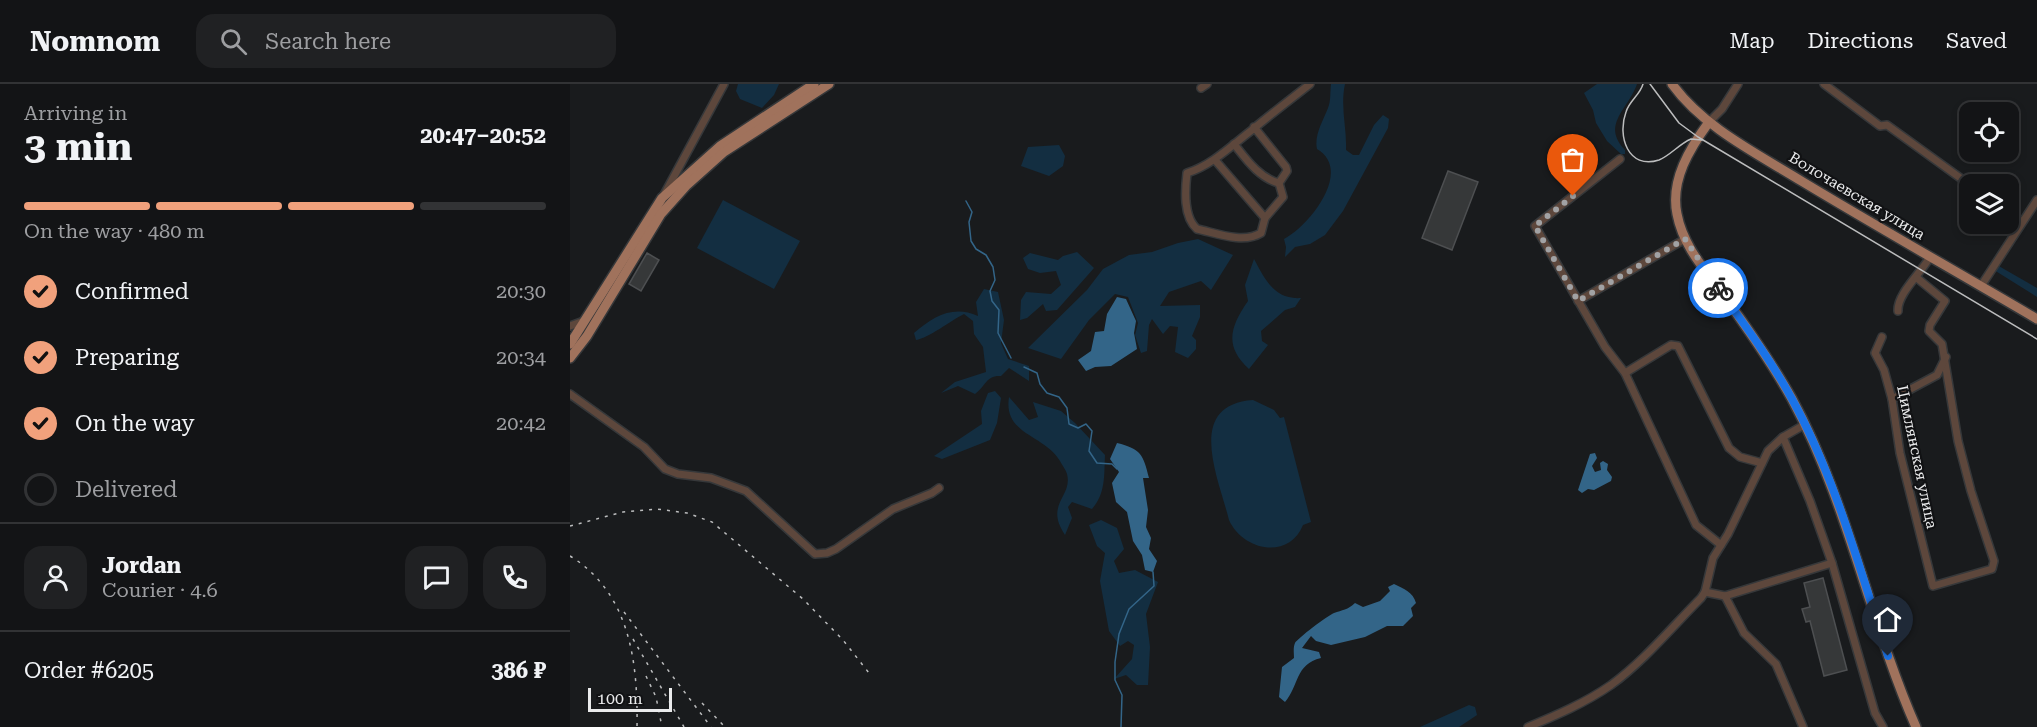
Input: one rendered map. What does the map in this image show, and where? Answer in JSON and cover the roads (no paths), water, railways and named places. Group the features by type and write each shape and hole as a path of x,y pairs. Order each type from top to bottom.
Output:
{"main road":[{"path":"570,344 662,198 720,146 814,84"},
{"path":"570,358 588,336 661,214 686,186 724,152 829,84"},
{"name":"Волочаевская улица","path":"1672,84 1694,110 1709,122 1778,167 2037,319"},
{"path":"1709,122 1689,154 1678,182 1676,209 1685,239 1774,370 1804,425 1833,492 1888,656 1916,727"}],"street":[{"path":"662,198 724,84"},
{"path":"1280,180 1283,197 1265,218 1261,233 1246,238 1194,226 1185,191 1187,173 1200,169 1215,160 1310,84"},
{"path":"1709,122 1722,109 1738,84"},
{"path":"1824,84 1880,126 1887,125 1959,177"},
{"path":"1234,144 1255,169 1272,181 1280,180 1287,171 1286,167 1254,128"},
{"path":"1620,159 1535,224 1536,230 1605,347 1625,373 1696,525 1721,545"},
{"path":"1215,160 1265,218"},
{"path":"1981,286 2037,200"},
{"path":"1578,301 1685,239"},
{"path":"1898,311 1898,304 1909,284 1917,278 1930,257"},
{"path":"1892,399 1936,375 1946,357 1942,344 1930,333 1929,327 1945,301 1917,278"},
{"path":"570,326 586,321"},
{"name":"Цимлянская улица","path":"1882,337 1875,353 1884,370 1892,399 1900,453 1933,586 1981,573 1992,569 1994,564 1958,441 1946,357"},
{"path":"1625,373 1671,345 1680,348 1729,448 1740,457 1762,463"},
{"path":"570,394 644,447 665,470 711,478 746,491 815,554 836,549 893,509 939,488"},
{"path":"1528,727 1569,711 1611,685 1629,670 1705,592 1713,558 1772,445 1804,425"},
{"path":"1783,437 1832,563 1875,713 1883,727"},
{"path":"1705,592 1725,596 1832,563"},
{"path":"1725,596 1744,633 1776,664 1803,727"}],"waterway":[{"path":"966,201 972,212 969,222 971,241 976,249 986,255 993,267 995,280 990,291 992,301 999,310 998,333 1011,358"},
{"path":"1024,367 1037,373 1040,384 1047,393 1059,397 1067,408 1069,424 1078,428 1086,424 1092,431 1089,451 1097,463 1112,464 1117,469"},
{"path":"1121,727 1122,695 1115,680 1119,634 1129,609 1154,586 1153,572"}],"tram line":[{"path":"1643,84 1627,108 1624,121 1624,140 1633,156 1648,162 1659,160 1691,139 1702,140"},
{"path":"1650,84 1679,123 1698,137 2037,339"}],"railway":[{"path":"570,526 623,512 657,509 687,513 712,522 803,599 843,640 869,673"},
{"path":"570,556 590,571 606,589 618,609 632,654 637,727"},
{"path":"624,612 711,727"},
{"path":"633,639 684,727"},
{"path":"646,676 656,697 662,727"},
{"path":"702,703 725,727"}]}
